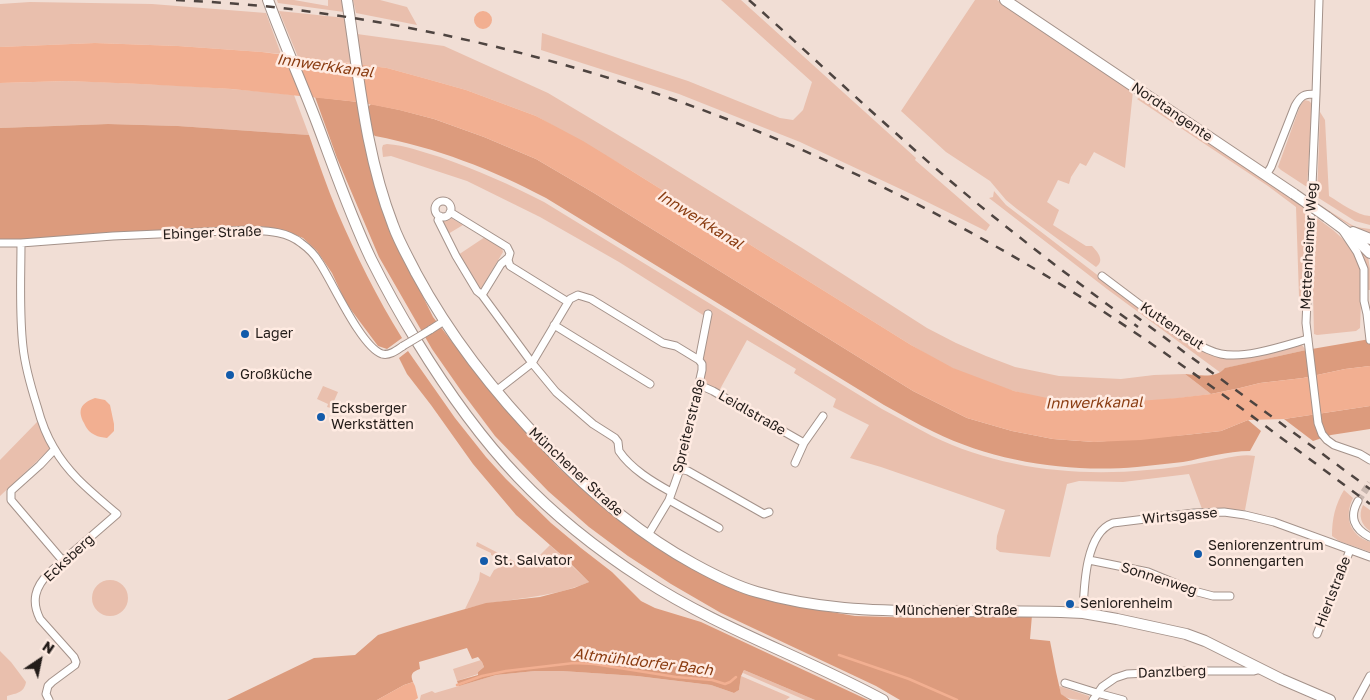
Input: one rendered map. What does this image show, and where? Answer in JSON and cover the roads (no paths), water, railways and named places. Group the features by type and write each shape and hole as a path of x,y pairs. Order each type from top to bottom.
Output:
{"main road":[{"path":"268,0 316,120 348,208 372,260 400,313 426,356 483,438 518,477 552,509 586,538 645,580 721,623 883,700"},
{"name":"Münchener Straße","path":"347,0 367,131 384,201 403,248 427,293 444,321 496,391 527,427 581,482 648,535 683,558 729,582 758,592 807,603 871,611 1031,611 1083,613 1141,623 1186,634 1205,641 1330,700"},
{"name":"Nordtangente","path":"1005,0 1339,225 1370,253"},
{"name":"Nordtangente","path":"1339,225 1370,239"}],"street":[{"name":"Mettenheimer Weg","path":"1318,0 1306,323 1318,423 1322,434 1334,445 1360,454 1370,460"},
{"path":"1266,175 1299,99 1305,94 1316,94"},
{"path":"438,203 448,203 451,207 450,212 440,216 436,212 438,203"},
{"path":"450,212 506,247 510,253 508,258 510,266 568,302 532,363 496,391"},
{"name":"Spreiterstraße","path":"440,216 438,220 456,256 478,291 532,363 556,392 574,409 615,438 618,442 619,451 631,465 670,496"},
{"path":"1339,225 1357,252 1364,269 1364,301 1369,312"},
{"name":"Ebinger Straße","path":"0,243 21,244 113,236 264,230 286,234 302,243 318,261 343,306 361,333 375,350 382,354 386,355 394,352 444,321"},
{"path":"21,244 23,348 35,400 43,426 54,450 11,491 11,500 63,561"},
{"path":"482,295 501,264 508,258"},
{"name":"Kuttenreut","path":"1102,276 1179,334 1219,354 1244,355 1308,339"},
{"name":"Spreiterstraße","path":"568,302 578,295 585,297 663,343 676,346 699,360 703,367 680,469 670,496 648,535"},
{"path":"1370,303 1370,339"},
{"name":"Spreiterstraße","path":"699,360 708,314"},
{"path":"554,325 650,384"},
{"name":"Leidlstraße","path":"698,388 704,387 713,390 804,444"},
{"path":"795,463 804,444 823,416"},
{"name":"Ecksberg","path":"49,700 46,694 48,686 75,665 76,660 40,619 36,612 34,598 46,577 117,514 84,486 54,450"},
{"path":"680,469 688,471 764,514 769,512"},
{"path":"670,496 718,528"},
{"path":"1358,501 1354,514 1355,525 1358,530 1370,537"},
{"name":"Wirtsgasse","path":"1083,613 1086,575 1098,534 1109,524 1117,522 1194,513 1224,512 1282,525 1370,557"},
{"name":"Hierlstraße","path":"1317,634 1350,550"},
{"name":"Sonnenweg","path":"1089,560 1148,572 1194,591 1213,596 1230,596"},
{"name":"Danzlberg","path":"1095,697 1102,687 1116,678 1136,673 1254,671 1261,669"},
{"path":"1357,700 1370,676"},
{"path":"1065,683 1095,697 1123,700"}],"water":[{"path":"483,11 489,14 492,20 489,26 483,29 477,26 474,20 477,14"},
{"name":"Innwerkkanal","path":"95,43 262,52 387,68 466,90 536,116 583,141 911,345 953,368 1014,391 1066,402 1101,404 1211,394 1260,383 1303,378 1370,366 1370,406 1284,419 1248,420 1221,431 1141,440 1094,442 1053,439 1012,431 967,418 913,391 536,159 434,119 358,102 232,89 67,81 0,83 0,47"},
{"path":"95,398 105,400 110,405 114,431 107,438 91,433 82,418 82,408 86,402"},
{"path":"413,682 418,698 415,700 377,700 404,685"}],"waterway":[{"name":"Altmühldorfer Bach","path":"839,655 909,679 957,700"},
{"name":"Altmühldorfer Bach","path":"457,685 482,676 506,671 574,663 712,680 725,684 736,677"}],"tunnel":[{"path":"1358,501 1370,483"}],"railway":[{"path":"176,0 282,8 387,24 490,45 591,73 690,105 787,144 883,187 976,236 1068,289 1184,366 1370,504"},
{"path":"749,0 944,176 1055,265 1138,327"},
{"path":"1134,315 1370,489"}],"place":[{"name":"Lager","path":"245,334"},
{"name":"Großküche","path":"230,375"},
{"name":"Ecksberger Werkstätten","path":"321,417"},
{"name":"Seniorenzentrum Sonnengarten","path":"1198,554"},
{"name":"St. Salvator","path":"484,561"},
{"name":"Seniorenheim","path":"1070,604"}]}
